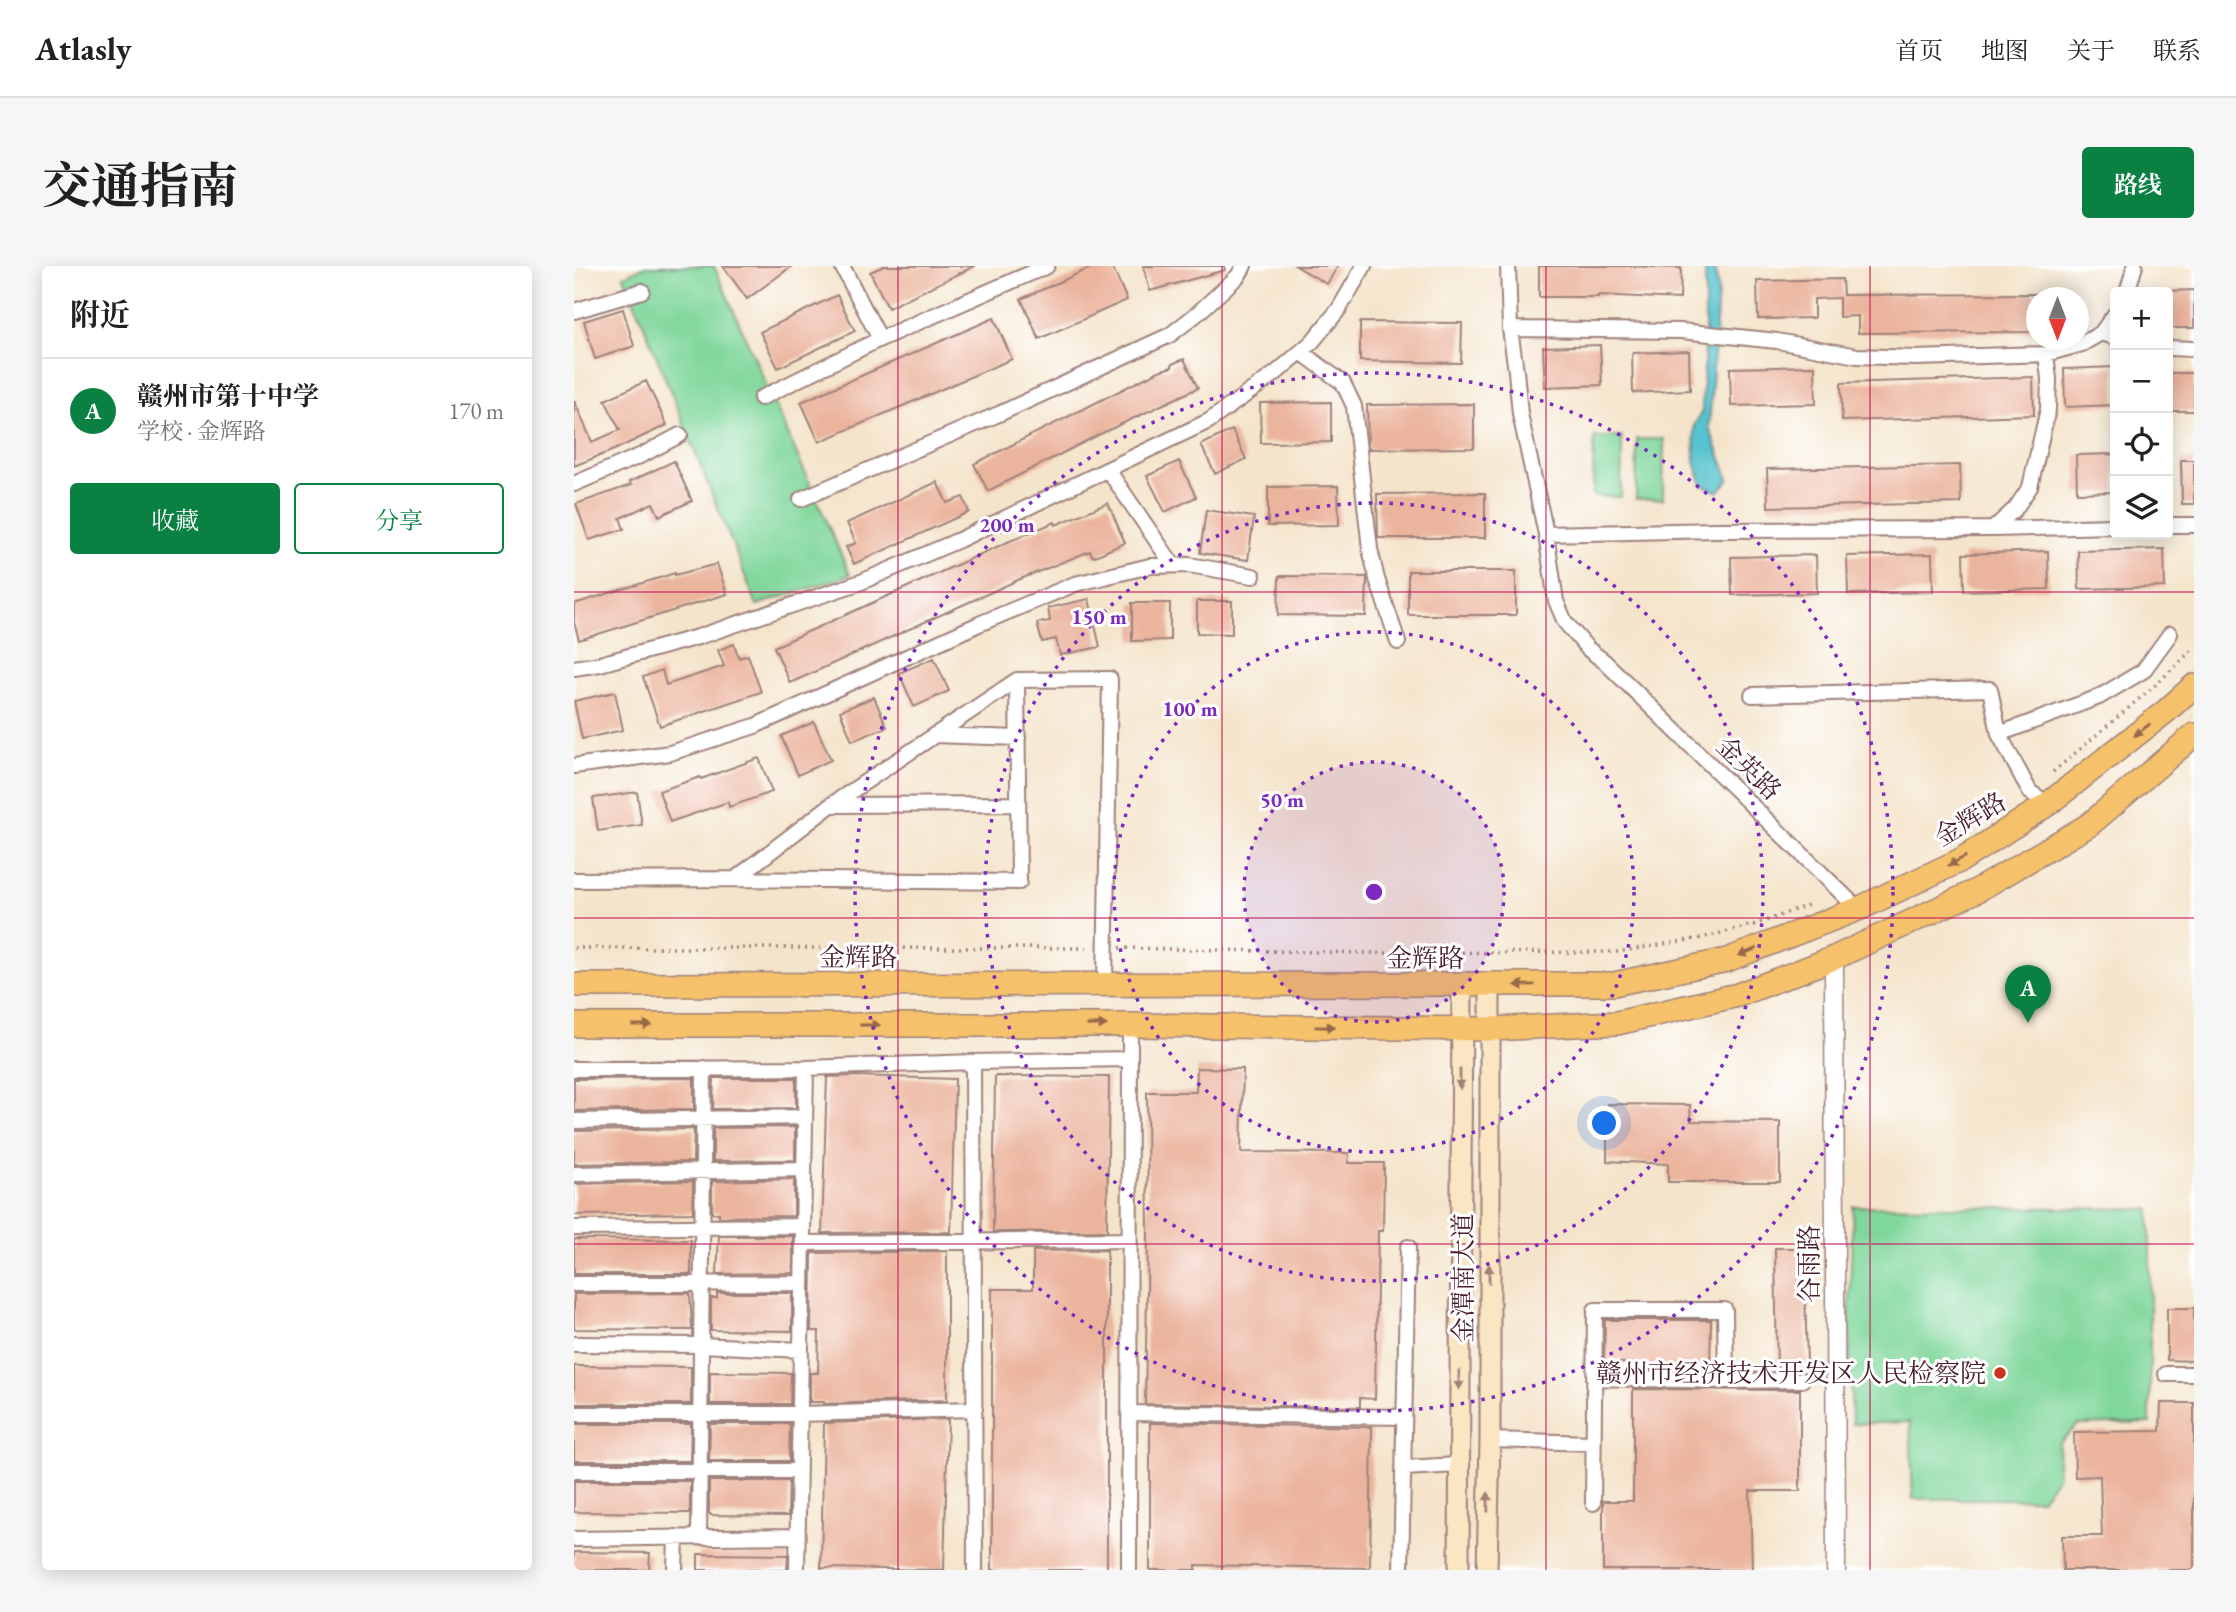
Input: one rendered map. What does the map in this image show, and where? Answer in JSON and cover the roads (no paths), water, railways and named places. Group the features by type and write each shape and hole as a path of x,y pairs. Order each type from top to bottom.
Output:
{"main road":[{"name":"金辉路","path":"574,985 1462,986 1626,982 1727,960 1850,901 1961,860 2039,798 2165,712 2194,686"},
{"path":"574,1025 1130,1025 1489,1029 1617,1023 1738,995 1835,958 1976,891 2089,825 2194,735"},
{"name":"金潭南大道","path":"1487,1570 1490,1440 1490,985"},
{"name":"金潭南大道","path":"1458,1567 1462,986"}],"street":[{"path":"842,266 880,339"},
{"path":"761,398 880,339 1047,266"},
{"path":"801,499 1001,413 1170,335 1238,276 1244,266"},
{"path":"574,668 600,664 698,637 861,582 959,540 1209,421 1312,342 1339,309 1364,266"},
{"name":"金英路","path":"1508,266 1510,329 1520,414 1546,534 1556,601 1565,622 1588,649 1605,662 1850,901"},
{"path":"2129,287 2135,266"},
{"path":"574,311 642,291"},
{"path":"1510,329 1725,334 1857,356 1915,358 2046,355 2108,335"},
{"path":"2173,348 2194,349"},
{"path":"1301,352 1343,383 1354,406 1370,549 1398,642"},
{"path":"1993,529 2015,509 2031,487 2048,410 2049,379 2046,355"},
{"path":"574,484 642,455 680,435"},
{"path":"1108,470 1173,565"},
{"path":"2173,525 2194,524"},
{"path":"1546,534 2110,526"},
{"path":"574,766 670,753 755,726 1075,584 1150,566 1189,565 1253,576"},
{"path":"1999,734 2099,696 2143,671 2170,634"},
{"path":"735,879 831,805 1017,680 1110,679 1105,985"},
{"path":"574,880 1019,882 1017,680"},
{"path":"1752,695 1990,689 1999,734 2039,798"},
{"path":"934,735 1018,738"},
{"path":"831,805 1018,804"},
{"name":"谷雨路","path":"1835,958 1836,1570"},
{"path":"1129,1570 1130,1025"},
{"path":"574,1069 806,1069 1129,1059"},
{"path":"973,1062 975,1570"},
{"path":"699,1537 704,1069"},
{"path":"797,1570 806,1069"},
{"path":"574,1121 805,1117"},
{"path":"574,1174 804,1169"},
{"path":"574,1228 803,1226"},
{"path":"803,1243 1129,1241"},
{"path":"1401,1570 1408,1247"},
{"path":"574,1284 802,1283"},
{"path":"1593,1503 1595,1310 1725,1310 1726,1381"},
{"path":"574,1344 801,1350"},
{"path":"2166,1374 2194,1374"},
{"path":"1594,1378 1802,1380"},
{"path":"574,1414 800,1414 975,1409"},
{"path":"1129,1413 1404,1417"},
{"path":"1490,1440 1593,1443"},
{"path":"1404,1468 1458,1465"},
{"path":"574,1471 799,1471"},
{"path":"574,1539 798,1536"},
{"path":"676,1537 676,1570"}],"water":[{"path":"1705,266 1715,266 1718,291 1709,428 1729,479 1718,492 1702,485 1695,461 1694,426 1702,411"}],"place":[{"name":"赣州市第十中学","path":"2028,1023"},
{"name":"赣州市经济技术开发区人民检察院","path":"2000,1373"}]}
